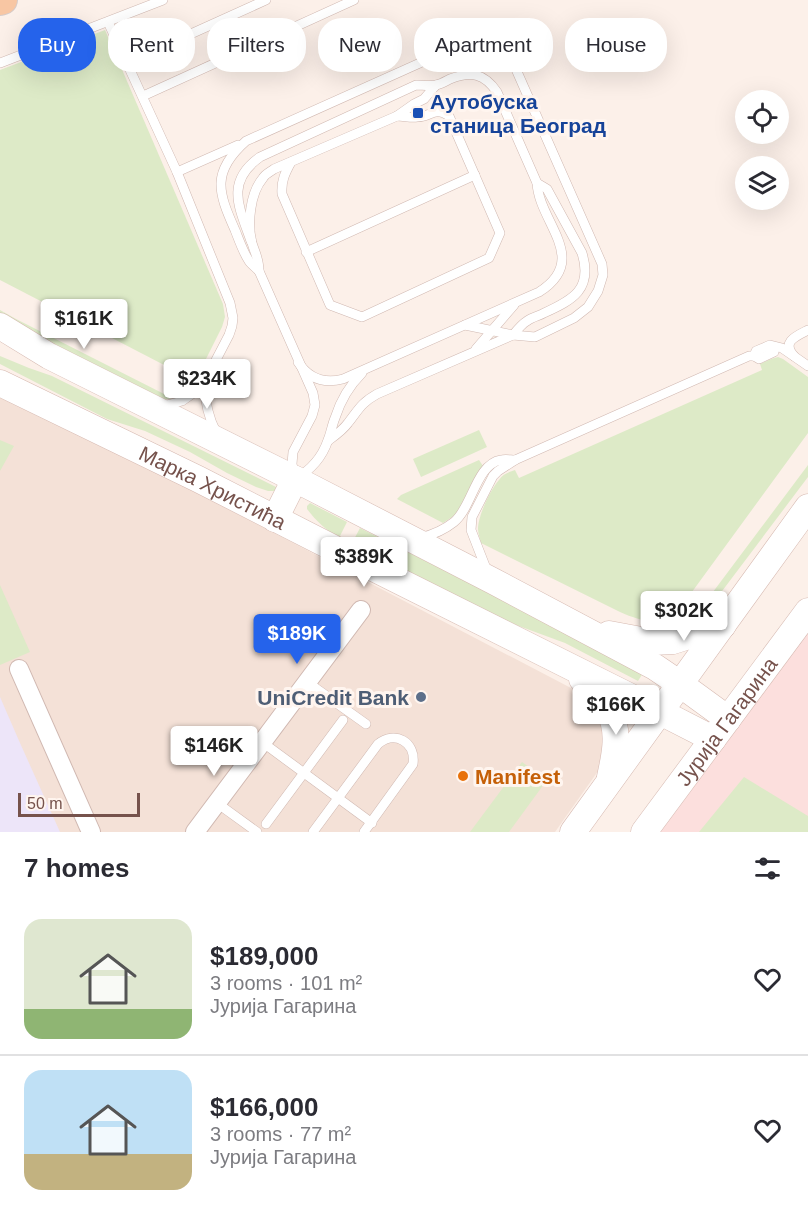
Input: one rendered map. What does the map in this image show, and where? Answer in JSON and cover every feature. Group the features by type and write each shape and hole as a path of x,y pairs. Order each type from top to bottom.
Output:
{"street":[{"path":"0,326 49,356 222,441 655,667 728,718"},
{"path":"0,341 26,351 49,356"},
{"name":"Марка Христића","path":"0,384 198,479 713,739"},
{"path":"275,519 295,479"},
{"path":"573,832 808,507"},
{"path":"195,832 361,610"},
{"name":"Јурија Гагарина","path":"644,832 808,611"},
{"path":"580,627 652,642 678,639 723,625"},
{"path":"569,666 604,701 613,718 616,736 615,751 607,786"},
{"path":"19,669 91,832"}],"lane":[{"path":"118,18 164,0"},
{"path":"195,32 266,0"},
{"path":"143,96 354,0"},
{"path":"0,63 108,22"},
{"path":"177,172 460,45 474,41 490,42 504,52 514,67 602,264 603,275 598,291 588,307 574,318 534,337 465,325"},
{"path":"132,72 177,172 231,303 232,311 232,326 229,335 204,383 182,401 149,406"},
{"path":"298,362 309,375 317,380 343,379 548,286 560,269 563,260 562,249 537,194 537,183 496,92 484,78 476,75 468,74 436,85 416,85 261,157 252,162 240,179 237,200 259,259 259,271 298,362 313,393 315,405 312,416 293,452 292,464 295,479 316,463 328,441 334,419 350,388 363,372 373,366"},
{"path":"251,241 249,210 255,191 263,177 274,169 397,116 424,99 436,85"},
{"path":"291,162 281,184 282,194 330,305 362,317 489,258 500,233 449,116 443,112 434,111 420,118 397,116"},
{"path":"246,141 235,151 227,164 221,180 220,192 224,207 249,262 259,271"},
{"path":"306,252 475,175"},
{"path":"328,441 346,425 367,399 513,334 527,321 571,300 581,288 585,275 582,253 547,189 537,183"},
{"path":"474,351 516,302"},
{"path":"796,358 791,354 789,344 796,335 808,330"},
{"path":"493,581 483,564 471,530 472,517 493,476 498,471 515,460 749,356 759,359 765,357 774,352 775,347 782,348 808,366"},
{"path":"204,383 208,415 222,441"},
{"path":"412,540 432,534 456,522 485,470 500,460 515,460"},
{"path":"307,682 366,724"},
{"path":"266,824 343,720"},
{"path":"313,832 382,741 396,738 405,742 412,749 413,764 364,832"},
{"path":"262,742 372,823"},
{"path":"217,803 257,832"}],"shaded area":[{"path":"0,390 586,697 604,729 601,767 555,832 0,832"},
{"path":"808,622 808,832 654,832"},
{"path":"0,697 20,743 60,832 0,832"}],"green space":[{"path":"105,30 108,37 108,72 123,72 223,304 225,317 222,327 195,381 0,280 0,70 18,63 18,72 96,72 96,33"},
{"path":"0,310 172,398 163,400 0,317"},
{"path":"0,356 52,376 278,488 277,491 256,487 145,431 107,419 0,364"},
{"path":"778,357 808,377 808,433 681,607 658,619 638,619 481,543 478,529 482,510 492,490 504,475 515,470 519,478 762,370 760,364"},
{"path":"479,430 487,447 421,477 413,459"},
{"path":"0,440 14,446 0,471"},
{"path":"479,460 483,466 458,513 443,523 397,499 401,495"},
{"path":"808,465 808,477 698,623 675,632 676,626 697,612 704,604"},
{"path":"310,503 347,522 339,538 310,513 307,506"},
{"path":"360,528 643,673 638,681 565,643 500,619 351,545"},
{"path":"0,585 30,652 0,665"},
{"path":"522,762 547,780 509,832 470,832"},
{"path":"744,777 808,816 808,832 699,832"}],"place":[{"name":"Аутобуска станица Београд","path":"418,113"},
{"name":"UniCredit Bank","path":"421,697"},
{"name":"Manifest","path":"463,776"}]}
